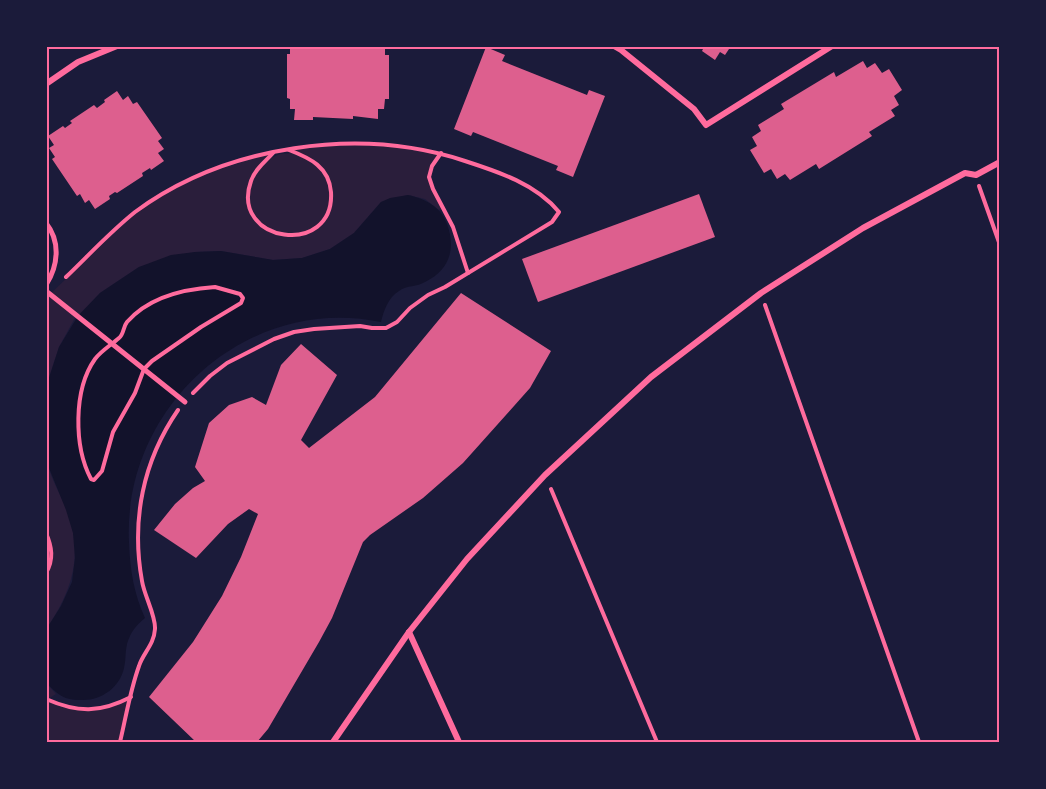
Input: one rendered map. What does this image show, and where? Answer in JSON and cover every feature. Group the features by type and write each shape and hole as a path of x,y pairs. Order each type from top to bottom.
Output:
{"street":[{"path":"46,84 78,62 117,46"},
{"path":"614,46 694,109 705,125 831,46"},
{"path":"333,742 409,632 467,560 545,475 651,377 761,293 863,228 965,173 976,175 999,162"},
{"path":"46,223 55,242 56,259 53,275 46,285"},
{"path":"48,292 182,400"},
{"path":"409,632 459,742"}],"path":[{"path":"48,292 102,240 144,207 168,192 201,176 274,152 364,143 441,153 500,173 526,185 549,199 559,212 552,222 428,295 410,308 397,322 386,328 360,326 314,329 294,332 274,339 227,363 182,400 160,440 143,487 139,509 136,528 142,583 155,626 154,641 140,662 120,742"},
{"path":"274,152 257,168 251,180 248,193 250,207 256,219 276,234 301,235 317,225 328,210 331,198 330,186 326,174 318,164 288,150"},
{"path":"441,153 432,166 429,177 432,189 453,227 468,273"},
{"path":"976,175 999,245"},
{"path":"761,293 919,742"},
{"path":"545,475 657,742"},
{"path":"46,533 51,545 52,558 46,573"},
{"path":"46,699 64,707 101,709 131,697"}],"shaded area":[{"path":"364,143 441,153 432,168 431,180 443,206 439,210 425,199 408,195 381,202 354,233 330,249 302,258 273,260 221,251 195,252 139,267 100,293 76,316 59,347 47,384 47,297 136,212 201,175 274,152 269,159 280,154 293,153 288,150"},
{"path":"408,195 437,208 447,224 451,250 449,258 440,271 422,284 402,289 395,294 387,305 381,322 331,318 284,326 240,344 202,371 170,406 146,448 132,494 130,563 135,591 145,618 130,636 122,675 109,691 97,698 83,700 58,694 47,683 47,628 72,582 75,558 73,533 47,463 47,384 59,347 78,316 100,293 139,267 171,255 221,251 273,260 302,258 330,249 354,233 381,202"},
{"path":"46,455 51,476 71,525 75,556 69,585 47,628"},
{"path":"46,683 56,694 48,699 64,707 101,709 131,697 120,742 47,742"}],"building":[{"path":"290,46 385,46 385,55 389,55 389,99 385,99 384,109 378,109 378,119 353,116 353,119 313,117 313,120 294,120 295,109 290,109 290,99 287,98 287,54 290,54"},
{"path":"699,46 731,46 725,55 720,52 715,60"},
{"path":"486,47 505,55 502,61 587,95 589,90 605,96 573,177 556,170 558,166 473,132 471,136 454,129"},
{"path":"863,61 867,68 875,63 882,73 889,69 902,90 894,96 899,105 891,110 895,116 869,132 872,136 819,169 816,164 790,180 785,174 777,179 771,169 764,173 750,150 757,146 752,137 761,131 758,125 784,109 781,104 834,72 836,77"},
{"path":"117,91 123,100 128,96 133,104 137,102 162,138 158,141 164,149 158,153 164,161 142,173 143,176 109,196 110,199 95,209 89,200 85,203 80,194 77,196 52,159 55,157 49,148 54,145 48,136 63,126 65,128 72,123 70,121 94,105 97,108"},
{"path":"699,194 715,237 538,302 522,259"},
{"path":"461,293 551,351 530,388 463,463 423,498 363,542 332,618 268,729 257,742 196,742 149,697 193,642 222,596 258,514 249,509 228,524 196,558 154,530 175,504 205,481 195,467 209,423 229,405 252,397 266,405 281,365 301,344 337,375 301,440 309,448 375,397"}]}
